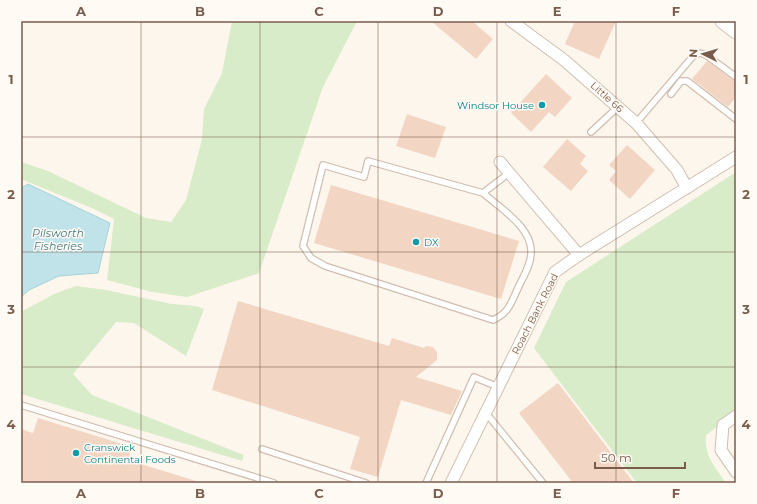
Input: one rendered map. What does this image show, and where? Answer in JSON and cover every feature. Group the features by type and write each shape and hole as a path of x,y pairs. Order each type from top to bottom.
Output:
{"street":[{"name":"Little 66","path":"511,21 564,60 636,123 678,170 687,188"},
{"path":"723,21 736,31"},
{"name":"Roach Bank Road","path":"451,483 555,272 736,157"},
{"path":"500,162 579,256"},
{"path":"736,416 723,425 721,450 736,472"}],"lane":[{"path":"636,123 694,55 700,53 706,55 736,77"},
{"path":"671,94 681,81 687,81 736,119"},
{"path":"591,132 618,106"},
{"path":"368,161 483,193 519,223 529,240 532,253 530,262 507,311 500,317 493,320 325,266 311,258 303,246 323,165 364,177 368,161"},
{"path":"483,193 509,173"},
{"path":"426,483 474,377 498,387"},
{"path":"21,405 255,481 274,483"},
{"path":"486,413 543,483"},
{"path":"262,449 366,483"}],"green space":[{"path":"232,21 357,21 323,87 259,273 187,297 152,292 107,280 114,219 92,208 23,180 21,181 21,162 48,171 146,218 171,222 186,200 202,139 204,109 222,73"},
{"path":"736,172 736,412 706,435 707,449 711,461 726,483 637,483 534,348 566,282"},
{"path":"76,286 106,290 172,304 196,306 204,309 186,356 134,323 116,322 73,374 92,395 244,455 242,461 21,394 21,312 54,294"}],"water":[{"name":"Pilsworth Fisheries","path":"28,184 110,223 98,273 59,276 29,290 21,297 21,188"}],"building":[{"path":"431,21 472,21 493,39 476,59"},
{"path":"575,21 616,21 599,59 565,44"},
{"path":"707,61 736,82 736,97 728,107 692,79"},
{"name":"Windsor House","path":"546,74 572,98 555,117 549,112 531,132 511,113"},
{"path":"407,114 446,127 435,158 396,146"},
{"path":"567,139 586,156 580,164 588,171 571,191 543,167"},
{"path":"627,145 655,170 630,199 609,180 616,171 609,165"},
{"name":"DX","path":"331,185 519,241 501,299 314,243"},
{"path":"238,301 389,346 392,338 424,348 426,346 433,347 437,352 437,360 416,377 462,391 451,415 401,400 378,477 350,469 360,437 212,390"},
{"path":"558,383 634,483 573,483 519,413"},
{"name":"Cranswick Continental Foods","path":"38,418 132,447 128,460 196,481 196,483 21,483 21,429 33,433"}],"place":[{"name":"Windsor House","path":"542,105"},
{"name":"DX","path":"416,242"},
{"name":"Cranswick Continental Foods","path":"76,453"}]}
